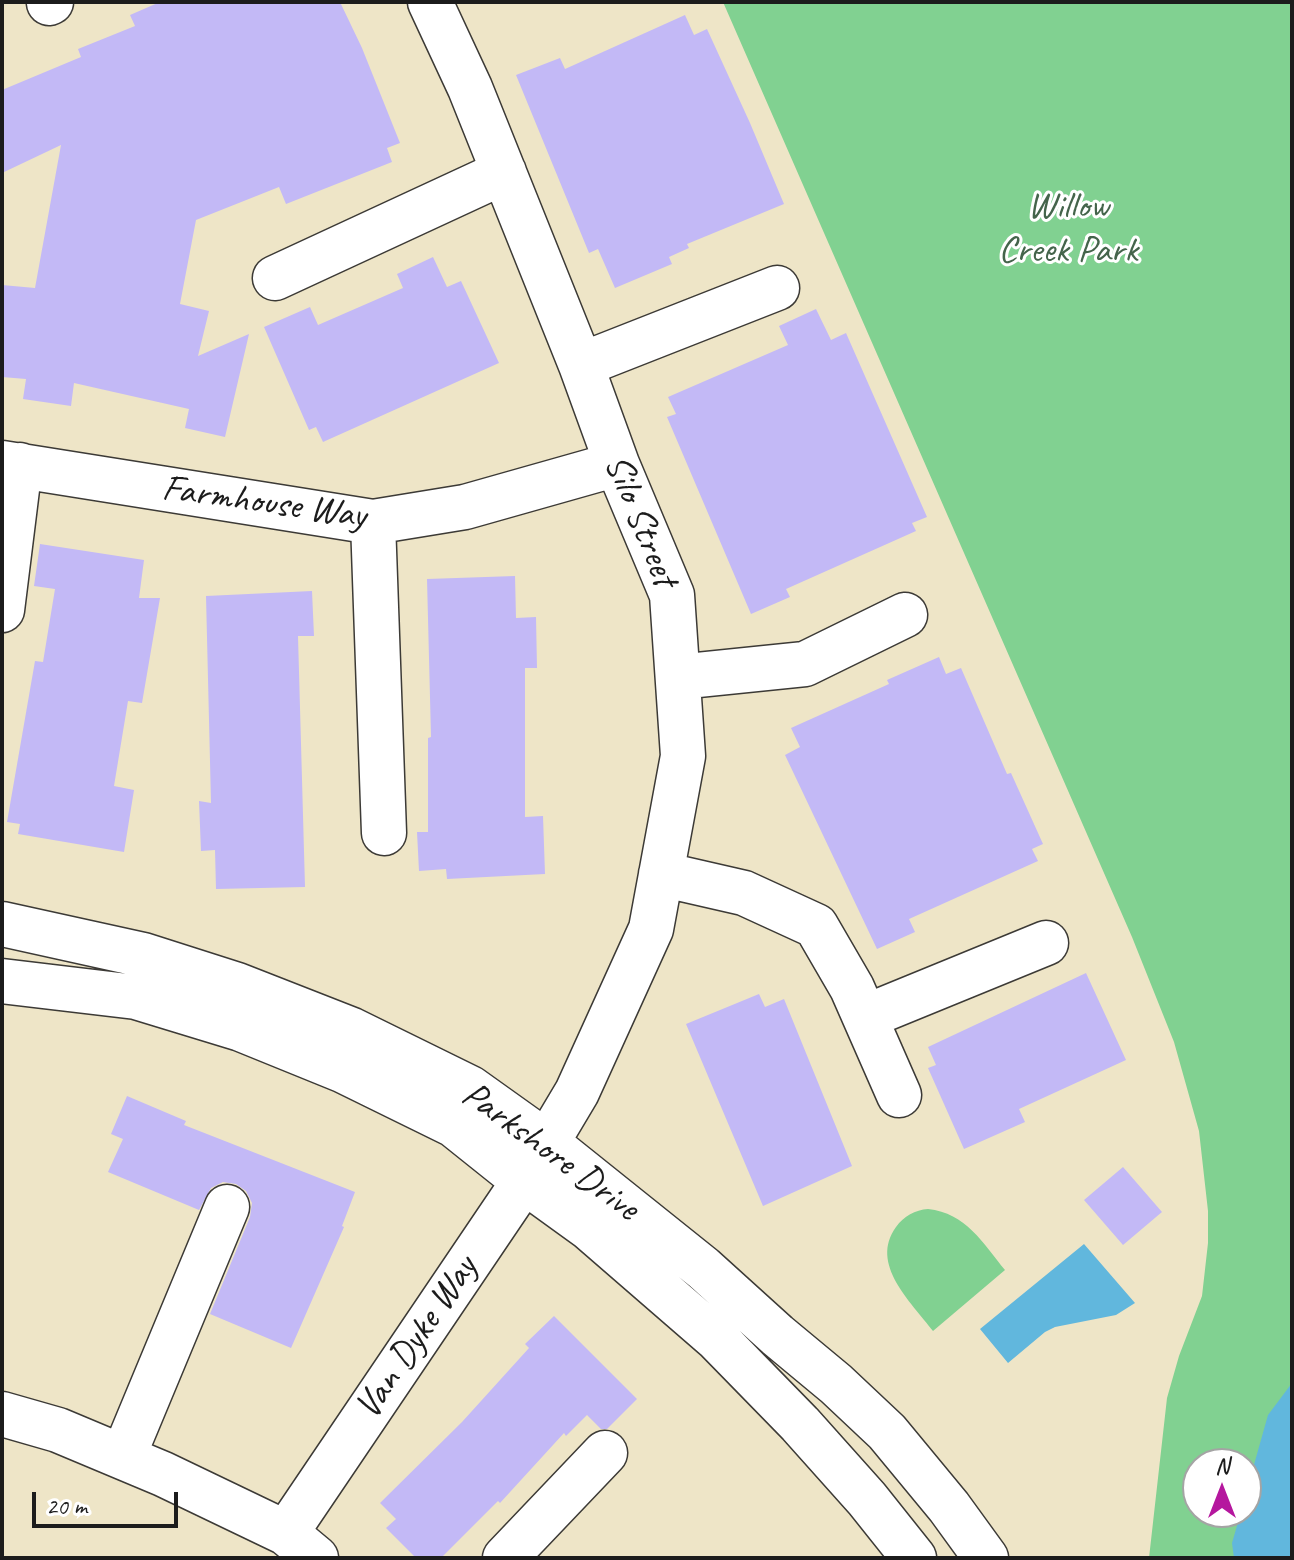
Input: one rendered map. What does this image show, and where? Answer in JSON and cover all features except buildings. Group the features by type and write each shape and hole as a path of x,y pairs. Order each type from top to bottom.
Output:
{"street":[{"name":"Silo Street","path":"430,2 470,88 581,365 617,464 672,595 683,756 651,929 577,1092 547,1143"},
{"path":"275,278 504,172"},
{"path":"581,365 777,288"},
{"path":"2,610 11,464"},
{"name":"Farmhouse Way","path":"11,464 373,522 465,507 617,464"},
{"path":"373,522 384,833"},
{"path":"678,677 805,664 905,615"},
{"path":"661,874 744,893 816,926 852,988 899,1095"},
{"name":"Parkshore Drive","path":"2,924 143,955 237,985 352,1030 470,1088 547,1143 703,1268 887,1432 949,1507 986,1558"},
{"path":"865,1017 1046,943"},
{"name":"Parkshore Drive","path":"2,981 136,997 241,1029 342,1070 454,1125 589,1228 717,1339 810,1434 914,1558"},
{"name":"Van Dyke Way","path":"301,1545 547,1143"},
{"path":"123,1457 227,1207"},
{"path":"2,1414 58,1430 123,1457 301,1545"},
{"path":"505,1558 605,1453"}],"green space":[{"name":"Willow Creek Park","path":"723,2 1292,2 1292,1558 1149,1558 1167,1398 1202,1296 1208,1243 1208,1211 1199,1131 1174,1042 1132,937"},
{"path":"928,1209 953,1216 963,1223 1005,1270 933,1331 896,1282 887,1255 889,1241 899,1223 910,1214"}],"water":[{"path":"1084,1244 1135,1303 1116,1315 1055,1327 1008,1363 980,1329"},
{"path":"1292,1383 1292,1558 1234,1558 1232,1543 1236,1528 1262,1528 1262,1448 1259,1448 1268,1415"}]}
